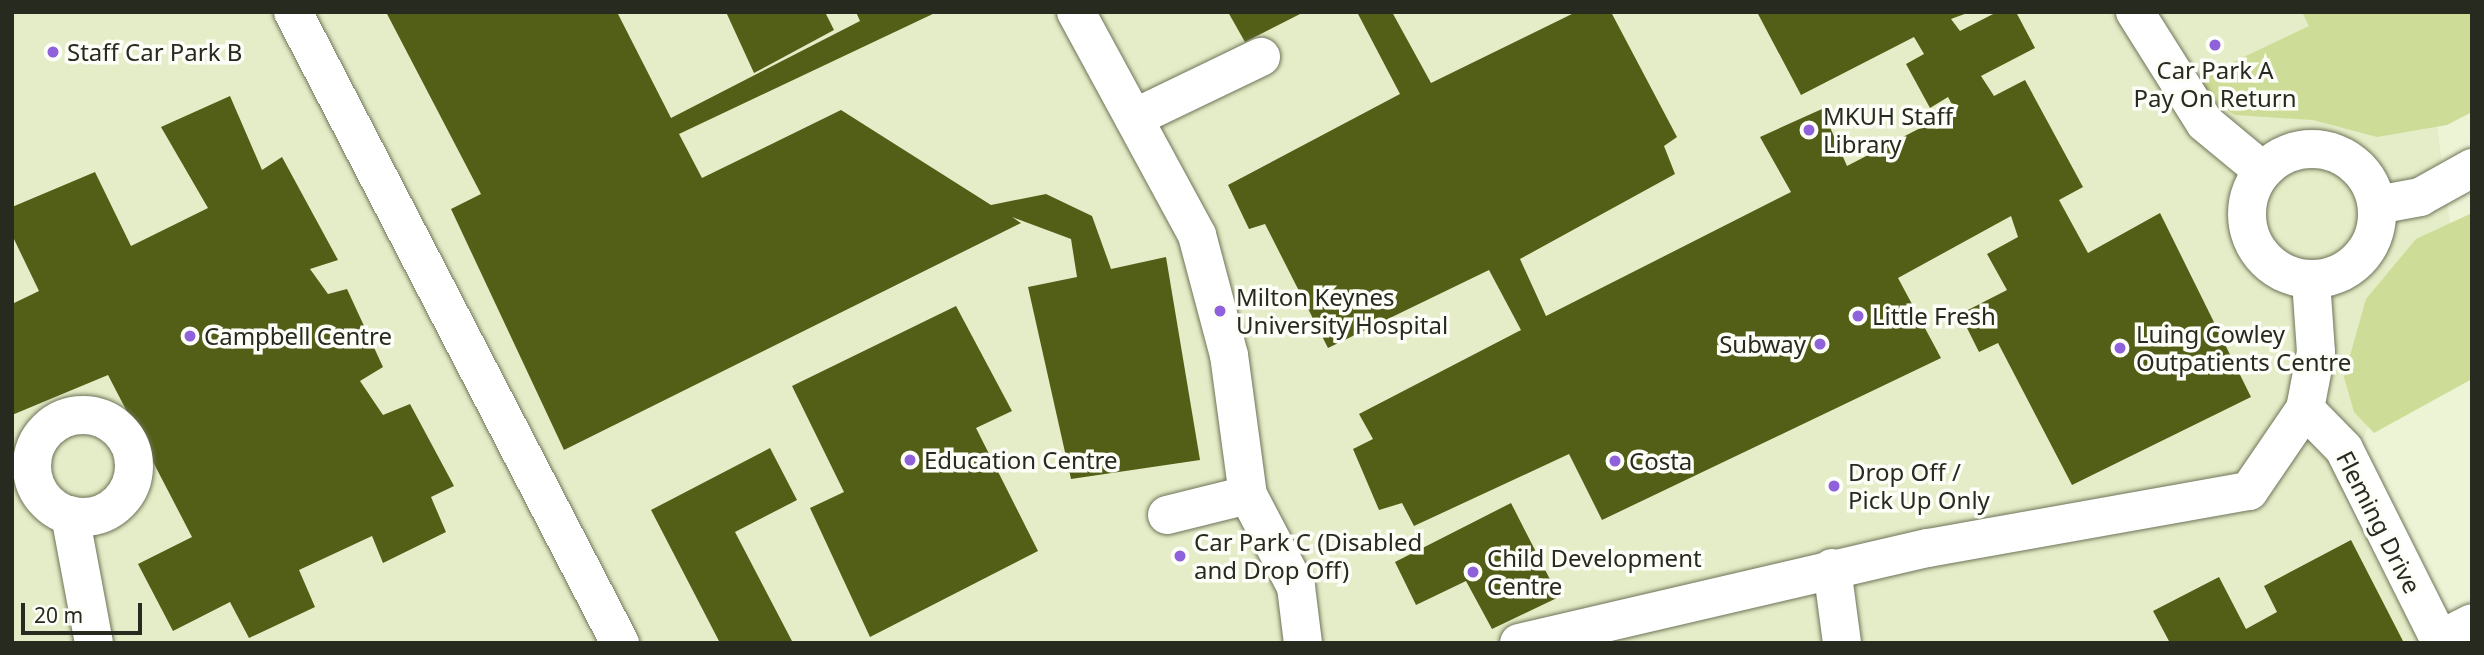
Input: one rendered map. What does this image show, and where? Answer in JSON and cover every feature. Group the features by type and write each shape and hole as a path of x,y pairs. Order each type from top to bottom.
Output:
{"street":[{"path":"293,12 620,643"},
{"path":"1076,12 1197,235 1229,355 1248,495 1296,587 1303,643"},
{"path":"2135,12 2205,123 2263,170"},
{"path":"1134,118 1261,57"},
{"path":"2300,150 2331,152 2359,167 2377,205 2368,248 2334,276 2311,280 2276,269 2252,241 2247,204 2263,170 2300,150"},
{"path":"2377,205 2420,197 2472,168"},
{"path":"1519,643 1822,570 2249,491 2305,409 2316,352 2311,280"},
{"name":"Fleming Drive","path":"2305,409 2344,449 2451,635"},
{"path":"88,414 125,436 134,457 128,492 95,518 70,515 45,503 21,470 36,442 70,415 88,414"},
{"path":"1167,515 1248,495"},
{"path":"70,515 94,643"},
{"path":"1822,570 1822,643"},
{"path":"1822,570 1842,643"}],"shaded area":[{"name":"Milton Keynes University Hospital","path":"12,12 2408,12 2429,65 2456,268 2399,354 2340,493 2420,643 12,643"}],"green space":[{"path":"2302,12 2472,12 2472,112 2447,125 2377,137 2313,120 2235,115 2197,91 2193,81 2309,26"},
{"path":"2472,213 2472,379 2374,433 2354,412 2344,377 2366,299 2416,239"}],"building":[{"path":"386,12 617,12 671,118 860,21 856,12 937,12 679,134 702,178 841,110 991,205 1046,194 1092,216 1111,269 1166,257 1200,460 1071,479 1028,287 1077,277 1071,239 1012,217 1021,223 564,450 451,209 481,194"},
{"path":"726,12 825,12 834,30 754,73"},
{"path":"1228,12 1304,12 1245,42"},
{"path":"1357,12 1392,12 1431,83 1576,12 1611,12 1677,137 1664,146 1675,174 1520,259 1546,316 1791,192 1760,137 1822,109 1847,166 1955,110 1948,97 1930,108 1906,64 1924,54 1914,37 1801,95 1757,12 1970,12 1951,19 1960,31 1997,12 2016,12 2035,48 1981,76 1994,96 2025,80 2083,187 2059,200 2088,253 2160,213 2251,397 2072,485 1998,343 1979,352 1960,314 2007,290 1987,254 2018,237 2011,216 1898,278 1941,358 1602,520 1569,454 1414,526 1402,503 1379,510 1353,449 1373,439 1359,414 1521,330 1489,270 1328,348 1265,224 1249,229 1228,185 1400,94"},
{"name":"Campbell Centre","path":"230,96 262,170 282,157 338,260 310,269 328,294 347,289 383,367 360,381 383,415 410,404 454,486 431,497 446,532 383,563 372,536 299,570 315,607 249,638 230,602 173,631 138,564 192,537 108,375 12,415 12,304 39,291 12,235 12,207 95,172 131,246 208,208 161,127"},
{"name":"Education Centre","path":"956,306 1012,411 976,428 1038,551 870,637 810,508 844,492 792,386"},
{"path":"770,448 797,500 735,532 793,643 720,643 651,510"},
{"name":"Child Development Centre","path":"1511,503 1559,597 1492,629 1466,581 1416,605 1395,562"},
{"path":"2351,540 2404,643 2170,643 2153,611 2219,577 2246,629 2277,612 2264,586"}],"place":[{"name":"Car Park A Pay On Return","path":"2215,45"},
{"name":"Staff Car Park B","path":"53,52"},
{"name":"MKUH Staff Library","path":"1809,130"},
{"name":"Milton Keynes University Hospital","path":"1220,311"},
{"name":"Little Fresh","path":"1858,316"},
{"name":"Campbell Centre","path":"190,336"},
{"name":"Subway","path":"1820,344"},
{"name":"Luing Cowley Outpatients Centre","path":"2120,348"},
{"name":"Education Centre","path":"910,460"},
{"name":"Costa","path":"1615,461"},
{"name":"Drop Off / Pick Up Only","path":"1834,486"},
{"name":"Car Park C (Disabled and Drop Off)","path":"1180,556"},
{"name":"Child Development Centre","path":"1473,572"}]}
